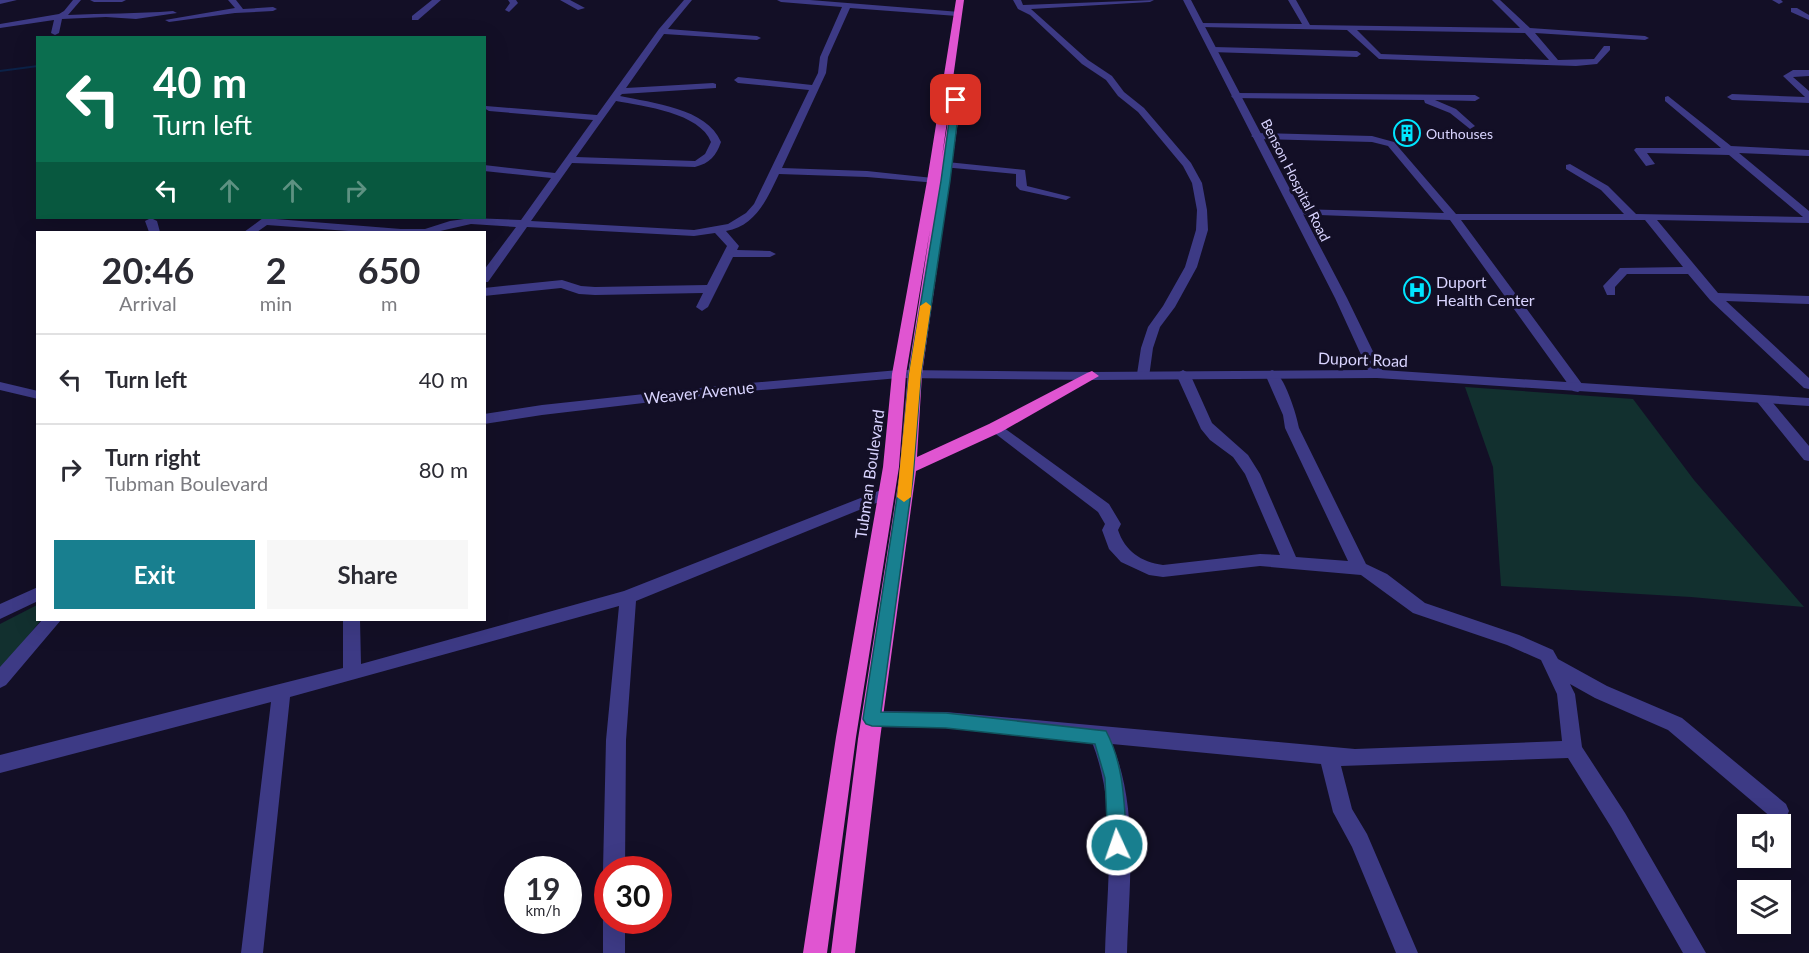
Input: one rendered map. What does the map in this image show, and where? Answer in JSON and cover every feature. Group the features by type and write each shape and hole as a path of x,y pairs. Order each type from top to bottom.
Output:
{"highway":[{"name":"Tubman Boulevard","path":"815,953 846,737 886,493 947,165 969,0"},
{"name":"Tubman Boulevard","path":"843,953 872,719 908,468 907,374 959,7"},
{"path":"908,468 995,428 1092,376"}],"street":[{"path":"0,2 13,0"},
{"path":"0,26 61,16 67,13 77,0"},
{"path":"94,0 122,0"},
{"path":"232,0 240,10 238,12 273,9"},
{"path":"415,18 437,0"},
{"path":"509,10 514,3 512,0"},
{"path":"564,0 581,8"},
{"path":"486,276 662,31 688,0"},
{"path":"781,0 959,7"},
{"path":"1019,4 1074,6 1150,0"},
{"name":"Benson Hospital Road","path":"1187,0 1297,212 1377,374"},
{"path":"1292,0 1308,27"},
{"path":"1496,0 1529,32 1554,61"},
{"path":"429,231 450,224 471,221 694,234 731,227 750,215 759,205 822,73 824,57 843,3"},
{"path":"1019,4 1033,13 1085,62 1109,78 1121,94 1141,110 1187,165 1197,183 1202,210 1202,230 1191,267 1169,307 1154,327 1147,348 1144,374"},
{"path":"61,16 75,18 106,15 171,16 240,10"},
{"path":"1794,10 1809,18"},
{"path":"55,33 56,22 61,16"},
{"path":"1201,25 1581,32 1645,38"},
{"path":"1350,28 1379,56 1413,59 1598,61 1607,48"},
{"path":"662,31 757,38"},
{"path":"1214,51 1357,54"},
{"path":"1809,73 1793,73 1787,76 1809,98"},
{"path":"738,80 813,88"},
{"path":"618,94 712,86"},
{"path":"571,160 695,164 706,161 712,152 715,136 703,125 656,105 618,94"},
{"path":"1236,96 1475,98"},
{"path":"1732,97 1809,98"},
{"path":"1420,98 1453,111 1470,126"},
{"path":"1668,99 1809,218"},
{"path":"489,108 601,118"},
{"path":"1256,136 1386,141 1397,150 1453,217 1578,388"},
{"path":"1650,164 1639,150 1809,153"},
{"path":"947,165 1021,172 1021,186 1024,188 1066,197"},
{"path":"1570,167 1604,186 1633,217"},
{"path":"486,168 559,176"},
{"path":"775,171 876,174 933,181"},
{"path":"1297,212 1453,217 1809,218"},
{"path":"1648,217 1714,297 1809,385"},
{"path":"251,231 267,220 390,231"},
{"path":"702,307 730,253 732,244 719,230"},
{"path":"730,253 770,254"},
{"path":"1611,292 1609,286 1618,274 1624,271 1692,270"},
{"path":"486,292 562,284 579,290 595,291 711,289"},
{"path":"1714,297 1809,300"},
{"name":"Duport Road","path":"907,374 1092,376 1377,374 1809,402"},
{"name":"Weaver Avenue","path":"486,419 542,410 728,389 907,374"},
{"path":"1183,374 1206,425 1213,434 1235,450 1246,463 1266,501 1290,561"},
{"path":"1272,374 1290,415 1292,428 1338,519 1360,569"},
{"path":"0,386 36,395"},
{"path":"1763,400 1809,456"},
{"path":"995,428 1104,508 1113,524 1110,530 1115,545 1127,558 1142,565 1163,571 1260,560 1360,569 1381,579 1419,608 1513,640 1547,656 1566,694 1573,749 1618,820 1695,953"},
{"path":"0,764 628,597 886,493"},
{"path":"0,612 36,594"},
{"path":"614,856 616,740 628,597"},
{"path":"0,680 51,621"},
{"path":"351,621 352,672"},
{"path":"1553,665 1601,692 1675,724 1779,811"},
{"path":"252,953 282,690"},
{"path":"872,719 946,720 1355,758 1573,749"},
{"path":"1100,736 1114,778 1118,862 1116,953"},
{"path":"1329,756 1343,812 1360,841 1407,953"},
{"path":"614,934 614,953"}],"green space":[{"path":"1465,387 1633,399 1694,480 1804,607 1691,597 1501,586 1493,467"},
{"path":"36,606 36,621 40,621 0,671 0,624"}],"waterway":[{"path":"0,71 36,66"}],"slow traffic":[{"path":"904,497 915,374 926,306"}],"place":[{"name":"Outhouses","path":"1407,133"},
{"name":"Duport Health Center","path":"1417,290"}],"route":[{"path":"956,100 915,374 907,478 872,719 946,720 1100,736 1114,778 1117,845"}]}
